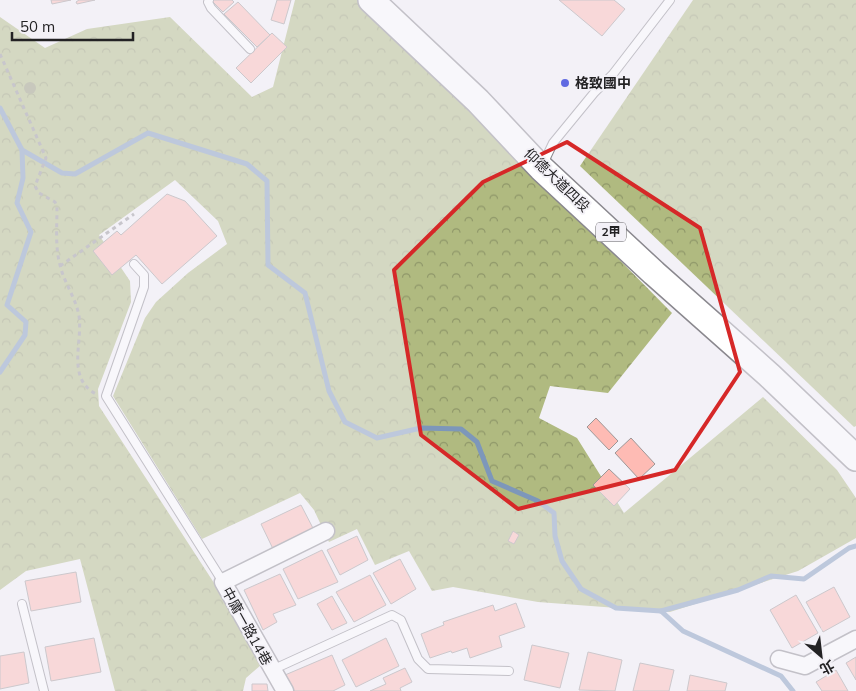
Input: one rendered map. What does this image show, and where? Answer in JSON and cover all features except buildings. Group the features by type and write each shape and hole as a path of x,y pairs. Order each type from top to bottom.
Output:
{"main road":[{"name":"仰德大道四段","path":"372,0 478,102 541,168 654,273 769,375 856,458"}],"street":[{"name":"中庸一路14巷","path":"285,691 223,582 326,531"},
{"path":"779,660 805,666 856,639"}],"lane":[{"path":"209,0 211,8 250,49"},
{"path":"541,168 553,143 594,93 613,74 670,0"},
{"path":"134,264 144,275 144,287 106,396 223,582"},
{"path":"22,604 44,691"},
{"path":"272,670 392,615 401,620 418,659 428,669 508,671"}],"path":[{"path":"0,54 46,158 35,186 39,193 55,202 57,208 60,266 79,316 78,369 82,381 88,389 96,394 106,396"},
{"path":"60,266 134,214"}],"highlighted area":[{"path":"567,142 700,228 740,372 675,470 518,509 421,435 394,270 483,182"}],"green space":[{"path":"295,0 360,0 417,55 672,313 608,393 550,386 539,418 577,438 624,513 763,397 837,470 856,498 856,538 798,571 670,612 538,602 453,587 432,591 409,551 375,565 357,529 329,542 314,510 300,493 202,539 113,396 145,318 156,302 188,273 227,244 218,221 175,180 99,235 130,281 131,302 98,389 99,406 216,586 261,665 246,678 243,691 115,691 80,559 26,571 0,590 0,17 45,48 87,29 170,17 252,97 273,87"},
{"path":"693,0 856,0 856,426 854,427 580,166"}],"waterway":[{"path":"0,108 22,150 62,173 75,174 148,133 247,164 267,181 268,265 305,293 329,391 345,422 377,438 421,428 461,429 477,442 492,481 538,501 554,513 555,536 562,561 581,589 616,608 661,611 683,631 781,676 793,691"},
{"path":"0,372 25,335 26,322 7,305 31,232 17,203 23,178 22,150"},
{"path":"661,611 738,590 771,576 804,579 849,548 856,546"}],"place":[{"name":"格致國中","path":"565,83"}]}
